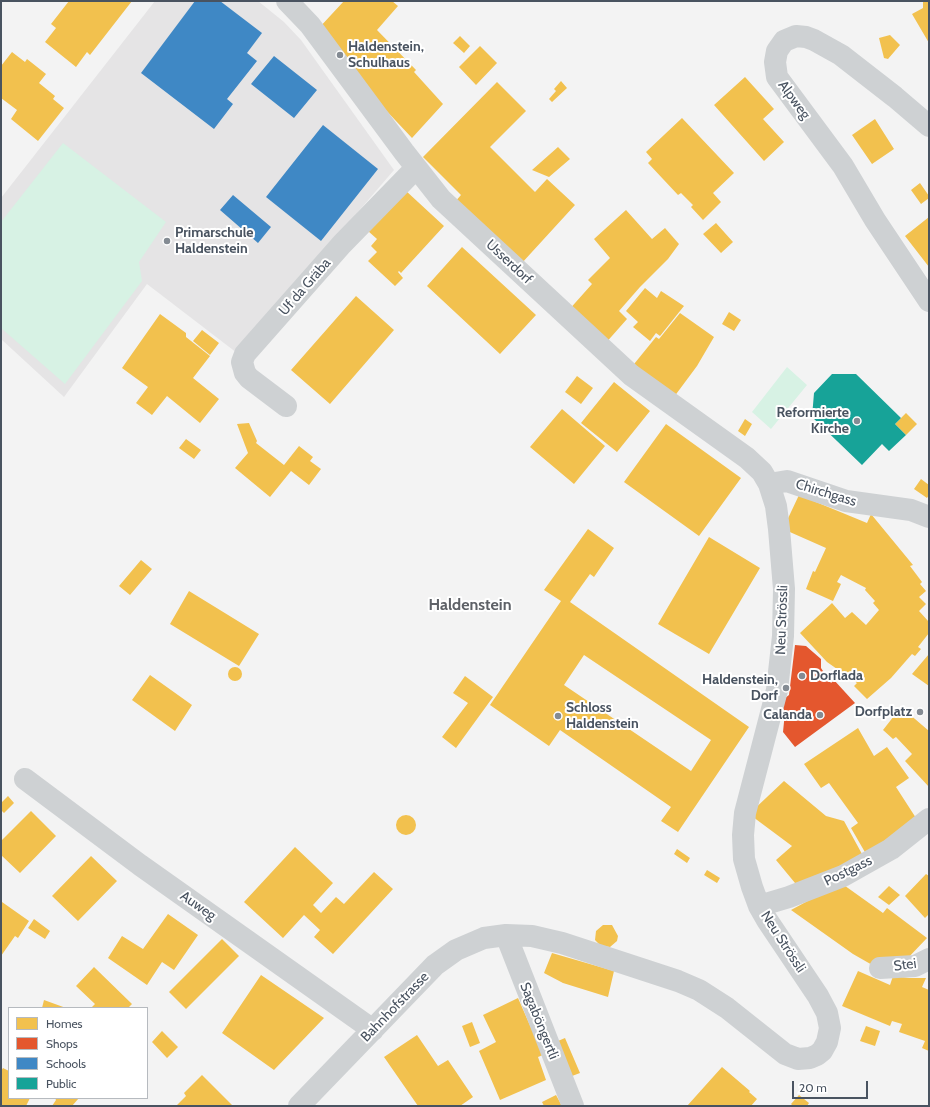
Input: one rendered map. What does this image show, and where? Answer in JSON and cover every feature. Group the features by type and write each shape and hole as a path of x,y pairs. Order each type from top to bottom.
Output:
{"street":[{"name":"Usserdorf","path":"287,1 310,25 416,168 441,198 631,375 747,458 762,472 769,484"},
{"name":"Alpweg","path":"929,126 895,97 841,55 814,40 796,36 784,41 777,51 775,62 778,77 843,166 875,220 929,300"},
{"name":"Uf da Gräba","path":"286,406 245,374 242,362 245,354 342,244 416,168"},
{"name":"Chirchgass","path":"769,484 787,481 846,501 911,510 929,517"},
{"name":"Neu Strössli","path":"506,935 532,936 562,943 678,981 699,990 728,1008 785,1054 798,1059 817,1056 828,1042 830,1028 827,1014 818,996 759,906 744,859 743,835 745,813 777,690 782,642 784,589 776,506 769,484"},
{"name":"Auweg","path":"25,779 140,865 373,1030"},
{"name":"Postgass","path":"759,906 843,876 891,849 929,819"},
{"name":"Bahnhofstrasse","path":"298,1106 443,958 456,950 484,938 506,935"},
{"name":"Sagaböngertli","path":"506,935 573,1106"},
{"name":"Stei","path":"880,968 915,966 929,959"}],"shaded area":[{"name":"Primarschule Haldenstein","path":"155,1 258,1 284,22 301,40 394,170 237,353 147,284 64,397 1,339 1,198"}],"green space":[{"path":"63,143 166,222 139,262 142,281 65,384 1,328 1,222"},
{"path":"787,367 807,385 771,429 752,412"}],"building: Homes":[{"path":"69,1 132,1 90,55 87,52 76,67 45,42 56,28 51,24"},
{"path":"344,1 392,1 398,6 377,30 416,70 414,72 443,104 412,138 380,104 318,29"},
{"path":"923,1 929,1 929,43 912,14 923,8"},
{"path":"890,35 900,45 888,59 884,58 879,38"},
{"path":"460,36 470,46 464,53 453,43"},
{"path":"480,46 497,63 476,85 459,67"},
{"path":"12,52 25,62 27,59 46,74 39,83 55,96 53,99 64,108 38,141 11,119 17,110 1,98 1,66"},
{"path":"745,77 774,109 763,119 784,142 764,161 714,105"},
{"path":"561,81 567,88 552,102 549,99 556,91 554,89"},
{"path":"497,82 526,111 490,147 535,192 547,179 575,205 521,264 454,203 461,195 423,157"},
{"path":"682,118 734,173 713,193 721,202 703,220 691,207 693,205 681,193 678,195 648,163 652,159 646,152"},
{"path":"875,119 894,149 872,164 852,135"},
{"path":"558,147 570,159 549,177 532,170"},
{"path":"920,183 929,196 929,198 921,204 911,190"},
{"path":"405,190 444,226 401,273 399,271 398,272 403,278 395,286 368,261 377,252 371,246 377,239 368,231"},
{"path":"626,210 652,239 665,228 679,244 668,259 619,311 627,319 604,345 567,312 592,284 588,280 610,258 594,239"},
{"path":"929,217 929,267 905,236"},
{"path":"716,223 733,242 721,253 703,234"},
{"path":"462,247 536,315 500,354 427,286"},
{"path":"645,288 657,298 661,291 684,306 660,336 656,333 650,341 633,327 638,322 626,311"},
{"path":"356,296 394,330 330,404 291,370"},
{"path":"729,312 741,320 734,331 722,324"},
{"path":"680,313 714,337 697,366 671,401 630,369 656,337 659,339"},
{"path":"160,314 186,333 186,337 210,356 193,378 219,399 200,423 167,396 152,415 136,403 148,387 122,368"},
{"path":"202,330 219,343 210,355 193,341"},
{"path":"577,376 593,388 581,404 565,392"},
{"path":"614,382 650,411 617,452 581,423"},
{"path":"562,409 605,446 574,484 530,447"},
{"path":"906,413 917,424 906,435 895,424"},
{"path":"745,419 752,424 745,436 738,431"},
{"path":"249,423 257,441 256,443 284,465 299,446 313,457 310,461 321,469 309,485 291,471 270,497 235,468 248,453 237,424"},
{"path":"666,424 741,478 699,536 624,482"},
{"path":"186,439 201,450 194,459 179,448"},
{"path":"921,479 929,485 929,495 927,498 914,489"},
{"path":"799,495 867,523 871,514 913,565 910,566 922,582 920,584 926,591 919,597 926,604 919,611 929,622 929,633 918,647 921,649 915,656 912,654 891,678 867,699 854,686 857,683 827,662 800,633 832,603 845,618 852,612 866,625 879,610 873,603 875,601 865,590 866,588 841,575 837,582 841,584 833,601 806,589 813,571 815,572 826,548 783,529"},
{"name":"Schloss Haldenstein","path":"588,529 614,548 594,577 590,574 570,602 749,727 678,832 661,821 671,807 560,730 549,746 490,705 561,601 544,590","holes":["584,655 711,740 691,771 564,685"]},
{"path":"709,537 760,568 709,654 658,624"},
{"path":"141,560 152,569 130,595 119,586"},
{"path":"189,591 259,634 239,666 170,624"},
{"path":"929,654 929,686 912,674"},
{"path":"235,667 240,669 242,674 240,679 235,681 230,679 228,674 230,669"},
{"path":"150,675 192,705 175,731 132,700"},
{"path":"465,676 493,697 456,748 442,737 468,703 453,693"},
{"path":"901,707 929,731 929,787 905,761 912,754 896,737 893,739 883,730"},
{"path":"858,728 874,756 887,747 909,778 896,787 916,818 866,854 851,828 858,823 829,783 821,788 804,764"},
{"path":"784,781 826,816 844,821 862,854 800,889 776,860 792,846 749,814"},
{"path":"8,796 14,803 4,813 1,810 1,803"},
{"path":"31,811 56,836 20,873 1,855 1,841"},
{"path":"406,815 413,818 416,825 413,832 406,835 399,832 396,825 399,818"},
{"path":"295,847 333,883 313,905 321,913 336,897 344,904 374,872 393,889 333,954 314,937 320,930 304,915 283,938 244,902"},
{"path":"677,849 690,858 687,863 674,854"},
{"path":"91,856 117,881 78,921 52,896"},
{"path":"707,870 720,878 717,883 704,875"},
{"path":"926,874 929,876 929,914 925,918 905,896"},
{"path":"841,883 883,913 887,908 927,938 906,960 874,966 853,954 791,910"},
{"path":"889,886 900,895 889,905 878,897"},
{"path":"2,902 29,921 18,938 15,936 1,956"},
{"path":"168,914 198,935 174,970 162,962 147,985 108,958 122,936 143,949"},
{"path":"34,919 50,931 45,939 28,928"},
{"path":"603,925 612,925 618,936 617,941 610,947 601,946 595,940 596,931"},
{"path":"222,939 239,956 186,1009 169,992"},
{"path":"552,953 614,971 608,997 563,983 544,973"},
{"path":"94,967 132,1004 129,1007 92,1007 95,1004 76,986"},
{"path":"858,971 890,985 893,976 926,978 922,987 929,990 929,1051 922,1048 925,1041 899,1032 902,1024 892,1021 890,1026 842,1006"},
{"path":"261,975 324,1018 274,1070 222,1033"},
{"path":"518,998 543,1055 538,1057 546,1080 500,1100 479,1051 496,1042 483,1015"},
{"path":"44,1000 63,1007 42,1007"},
{"path":"472,1022 480,1043 470,1047 462,1026"},
{"path":"866,1026 880,1031 875,1046 860,1041"},
{"path":"162,1031 178,1047 167,1058 152,1042"},
{"path":"417,1035 438,1066 448,1060 473,1097 460,1106 418,1106 384,1057"},
{"path":"565,1038 580,1073 572,1076 558,1041"},
{"path":"722,1067 757,1099 751,1106 687,1106"},
{"path":"3,1068 8,1070 8,1099 30,1099 26,1106 1,1106 1,1071"},
{"path":"202,1075 233,1106 176,1106 186,1096 184,1093"},
{"path":"556,1095 562,1106 544,1106 542,1102"},
{"path":"799,1095 809,1103 807,1106 793,1106 791,1104"},
{"path":"78,1099 72,1106 52,1106 56,1100"}],"building: Shops":[{"path":"795,645 806,646 821,659 821,668 831,683 834,680 855,703 795,747 783,732 785,712 780,702 789,695"}],"building: Schools":[{"path":"195,1 220,1 262,33 247,53 257,61 227,99 233,104 214,129 141,73"},
{"path":"274,56 317,90 294,118 251,84"},
{"path":"323,125 378,169 321,241 266,197"},
{"path":"233,195 271,227 258,243 220,210"}],"building: Public":[{"name":"Reformierte Kirche","path":"832,374 856,374 901,418 895,424 906,435 889,451 882,444 862,465 812,417 814,393"}],"place":[{"name":"Haldenstein, Schulhaus","path":"340,55"},
{"name":"Primarschule Haldenstein","path":"167,241"},
{"name":"Reformierte Kirche","path":"857,421"},
{"name":"Dorflada","path":"802,676"},
{"name":"Haldenstein, Dorf","path":"786,688"},
{"name":"Dorfplatz","path":"920,712"},
{"name":"Calanda","path":"820,715"},
{"name":"Schloss Haldenstein","path":"558,716"}],"district":[{"name":"Haldenstein","path":"470,605"}]}
